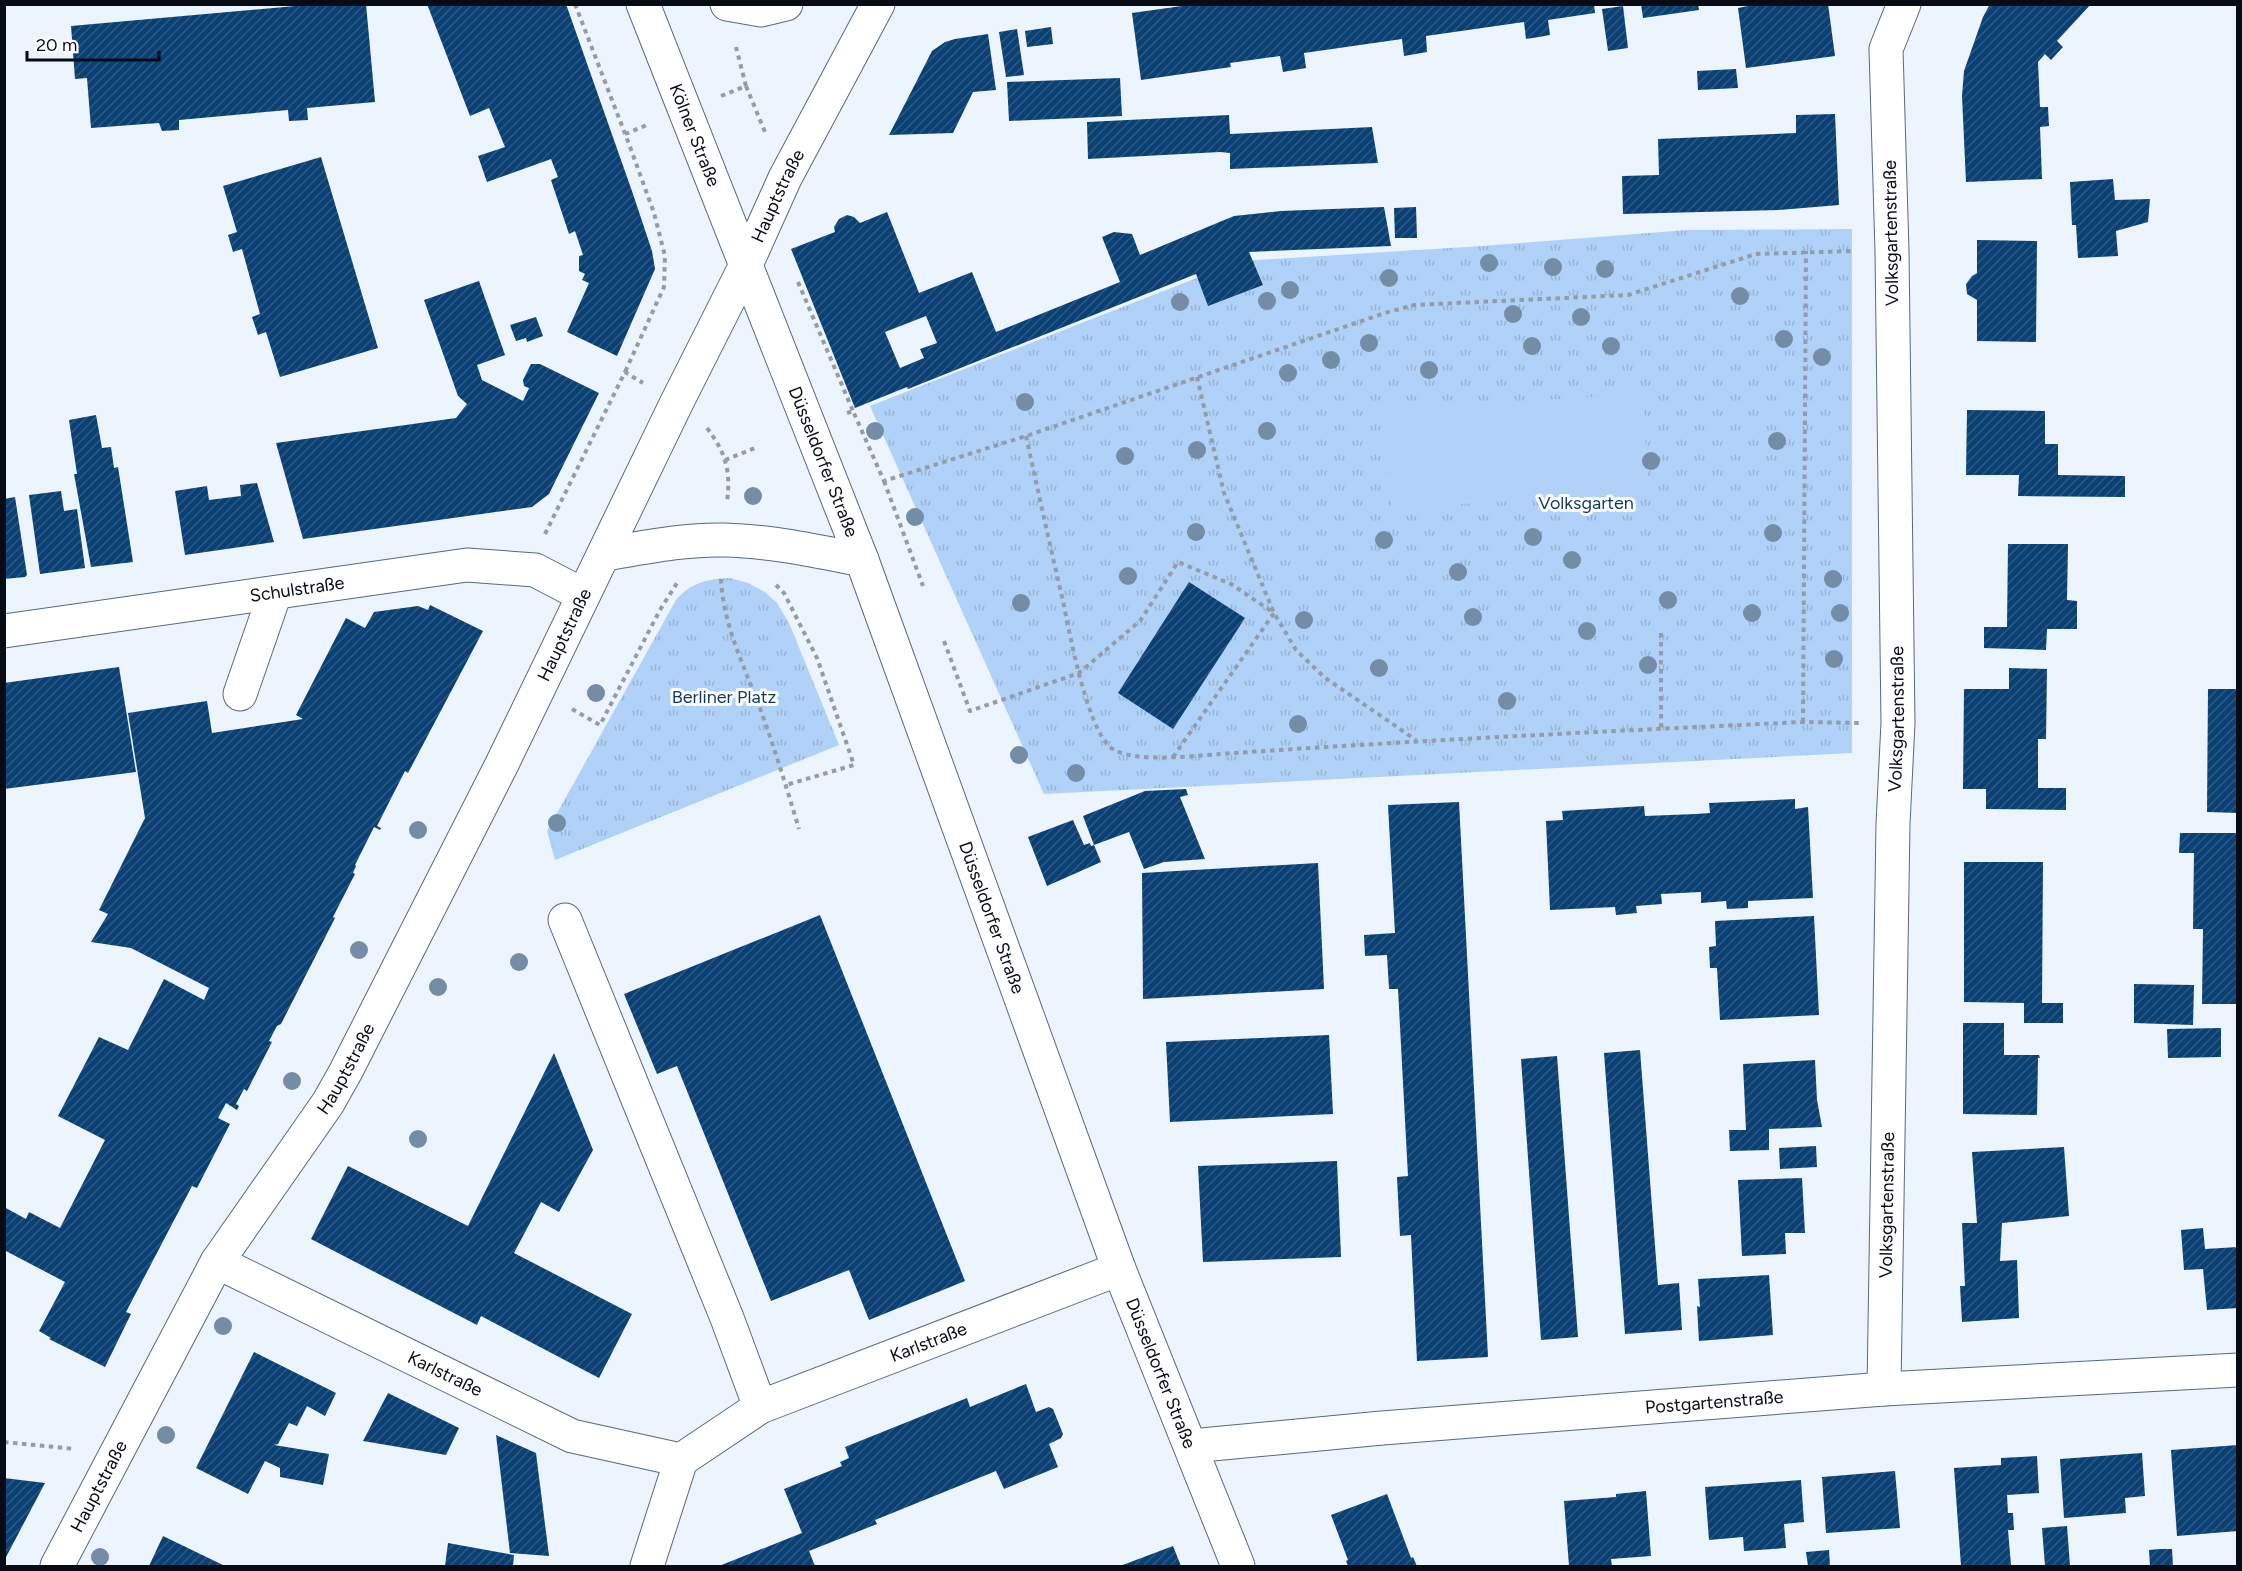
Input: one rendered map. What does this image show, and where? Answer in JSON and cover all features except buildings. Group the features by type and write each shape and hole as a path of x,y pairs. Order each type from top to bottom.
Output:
{"street":[{"name":"Kölner Straße","path":"643,4 745,267"},
{"path":"728,4 761,10 786,4"},
{"name":"Hauptstraße","path":"57,1566 217,1262 328,1102 346,1071 458,854 676,404 745,267 784,178 878,4"},
{"name":"Volksgartenstraße","path":"1881,4 1886,49 1892,251 1898,723 1893,824 1884,1389"},
{"name":"Volksgartenstraße","path":"1886,49 1904,4"},
{"name":"Düsseldorfer Straße","path":"745,267 862,560 1119,1269 1239,1566"},
{"path":"604,554 685,542 724,525 772,543 862,560"},
{"name":"Schulstraße","path":"4,631 467,565 535,570 583,595"},
{"path":"240,694 275,593"},
{"path":"565,920 727,1318 760,1407"},
{"name":"Karlstraße","path":"217,1262 572,1436 681,1460 760,1407 1119,1269"},
{"name":"Postgartenstraße","path":"1191,1446 1394,1427 1884,1389 2238,1370"},
{"path":"647,1566 681,1460"}],"path":[{"path":"535,570 547,526 625,372 664,287 665,256 654,213 575,4"},
{"path":"884,481 1026,436 1414,305 1628,295 1755,254 1806,251 1892,251"},
{"path":"1803,722 1806,251"},
{"path":"625,372 676,404"},
{"path":"1197,377 1224,494 1274,613 1296,650 1324,677 1416,740"},
{"path":"810,427 853,411 884,481 923,586"},
{"path":"705,425 720,446 729,484 724,525 721,588 728,622 779,760 799,829"},
{"path":"1026,436 1079,673 1103,739 1121,754 1132,757 1173,757 1416,740 1661,728 1803,722 1898,723"},
{"path":"725,460 755,448"},
{"path":"944,641 970,711 1079,673 1140,621 1178,562 1231,584 1274,613"},
{"path":"581,714 600,725 675,584 684,578"},
{"path":"771,580 784,593 817,658 854,765 786,785"},
{"path":"1173,757 1274,613"},
{"path":"1661,633 1661,728"},
{"path":"4,1442 115,1454"}],"green space":[{"name":"Volksgarten","path":"1852,229 1852,753 1044,794 870,406 1240,261 1687,230"},
{"path":"1643,394 1648,493 1391,508 1386,409"},
{"name":"Berliner Platz","path":"730,578 748,583 765,592 777,603 789,623 839,745 555,860 547,831 676,600 694,585 714,579"}]}
